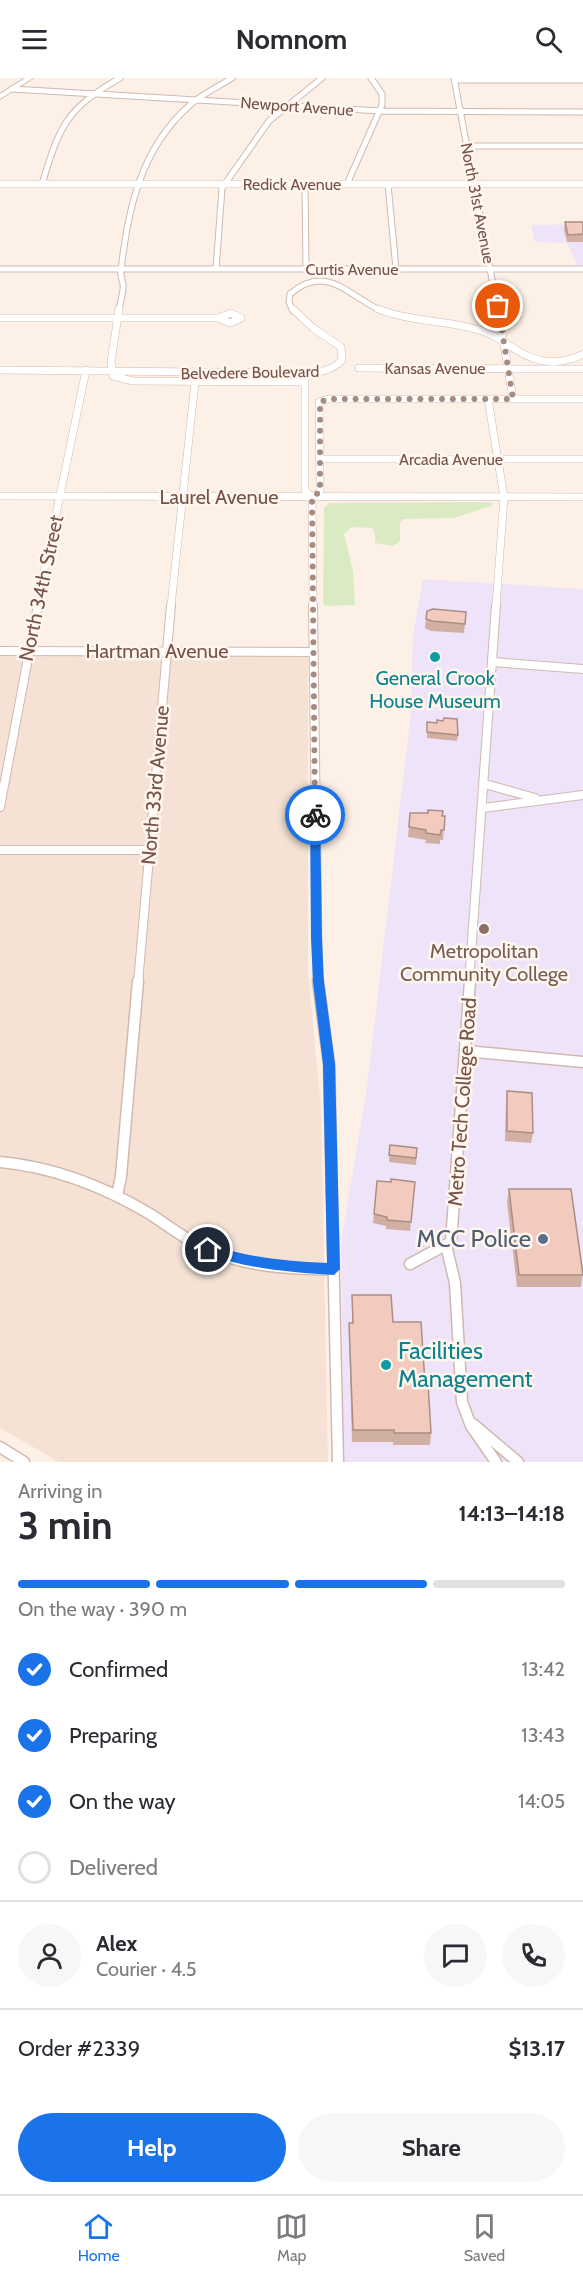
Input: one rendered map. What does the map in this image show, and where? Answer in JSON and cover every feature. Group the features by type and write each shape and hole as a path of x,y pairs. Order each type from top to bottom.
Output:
{"main road":[{"path":"0,97 30,78"}],"street":[{"path":"42,184 61,124 78,104 120,78"},
{"path":"232,78 197,100 158,137 136,184 121,270 123,285 111,362 113,376 133,381 196,378 305,382"},
{"path":"216,269 224,184 264,127 286,106 322,78"},
{"path":"347,184 382,105 382,94 371,78"},
{"path":"454,79 583,80"},
{"name":"North 31st Avenue","path":"454,79 513,399"},
{"name":"Newport Avenue","path":"12,89 380,111 583,112"},
{"path":"467,147 583,146"},
{"name":"Redick Avenue","path":"0,184 583,184"},
{"path":"305,184 306,269"},
{"path":"388,184 396,269"},
{"path":"0,269 121,270"},
{"name":"Curtis Avenue","path":"121,270 306,269 337,276 396,269 583,269"},
{"path":"337,276 382,311 403,317 470,327 490,333 526,356 539,360 566,360 583,354"},
{"name":"Belvedere Boulevard","path":"196,378 306,373 334,368 342,360 342,350 297,316 289,307 288,297 292,291 307,283 337,276"},
{"path":"0,318 218,318"},
{"name":"Kansas Avenue","path":"359,368 583,369"},
{"path":"0,370 112,371"},
{"name":"North 34th Street","path":"0,807 28,651 86,370"},
{"path":"306,373 304,491 312,497"},
{"name":"North 33rd Avenue","path":"117,1196 121,1176 166,651 196,378"},
{"path":"488,399 504,497"},
{"path":"312,497 320,492 319,405 321,400 583,399"},
{"name":"Arcadia Avenue","path":"320,459 583,459"},
{"name":"Laurel Avenue","path":"0,496 583,496"},
{"path":"312,497 316,939 318,982 329,1064 338,1462"},
{"name":"Metro Tech College Road","path":"446,1245 451,1242 466,1051 504,497"},
{"name":"Hartman Avenue","path":"0,651 313,652"},
{"path":"493,663 583,669"},
{"path":"485,784 511,793 541,799"},
{"path":"483,808 583,795"},
{"path":"0,850 150,850"},
{"path":"466,1051 583,1062"},
{"path":"0,1162 53,1170 117,1196 195,1243 221,1254 269,1266 334,1269"},
{"path":"410,1264 446,1245 452,1260 461,1396 472,1431 496,1462"},
{"path":"467,1417 477,1429 518,1462"},
{"path":"0,1447 24,1462"}],"shaded area":[{"path":"583,224 583,267 578,267 567,243 535,242 531,225"},
{"name":"Metropolitan Community College","path":"423,579 583,589 583,1462 344,1462 341,1242 367,1087 411,712 413,635"},
{"path":"0,654 308,654 308,972 321,1107 328,1462 59,1462 0,1428"}],"green space":[{"path":"330,503 493,503 491,506 454,518 403,519 400,524 400,541 393,546 375,543 375,533 372,528 352,527 344,534 353,571 355,605 324,606 324,508"}],"building":[{"path":"565,222 583,222 583,234 568,235"},
{"path":"433,609 466,612 465,624 426,619 427,611"},
{"path":"444,718 457,719 458,735 427,732 427,722 437,723 437,720 443,721"},
{"path":"428,810 443,811 444,830 441,830 440,835 409,827 410,813 428,813"},
{"path":"507,1091 532,1093 533,1133 507,1131"},
{"path":"390,1145 417,1148 416,1158 389,1155"},
{"path":"391,1179 415,1182 411,1222 387,1220 387,1217 374,1214 377,1181 391,1182"},
{"name":"MCC Police","path":"509,1189 571,1189 583,1275 519,1275"},
{"name":"Facilities Management","path":"352,1295 391,1295 393,1322 421,1322 431,1433 353,1430 349,1323 353,1323"}],"way so far":[{"path":"315,815 312,497 320,492 320,402 328,399 513,399 500,330 498,306"}],"place":[{"name":"General Crook House Museum","path":"435,657"},
{"name":"Metropolitan Community College","path":"484,929"},
{"name":"MCC Police","path":"543,1239"},
{"name":"Facilities Management","path":"386,1365"}],"route":[{"path":"208,1250 269,1266 334,1269 329,1064 318,982 316,939 315,815"}]}
